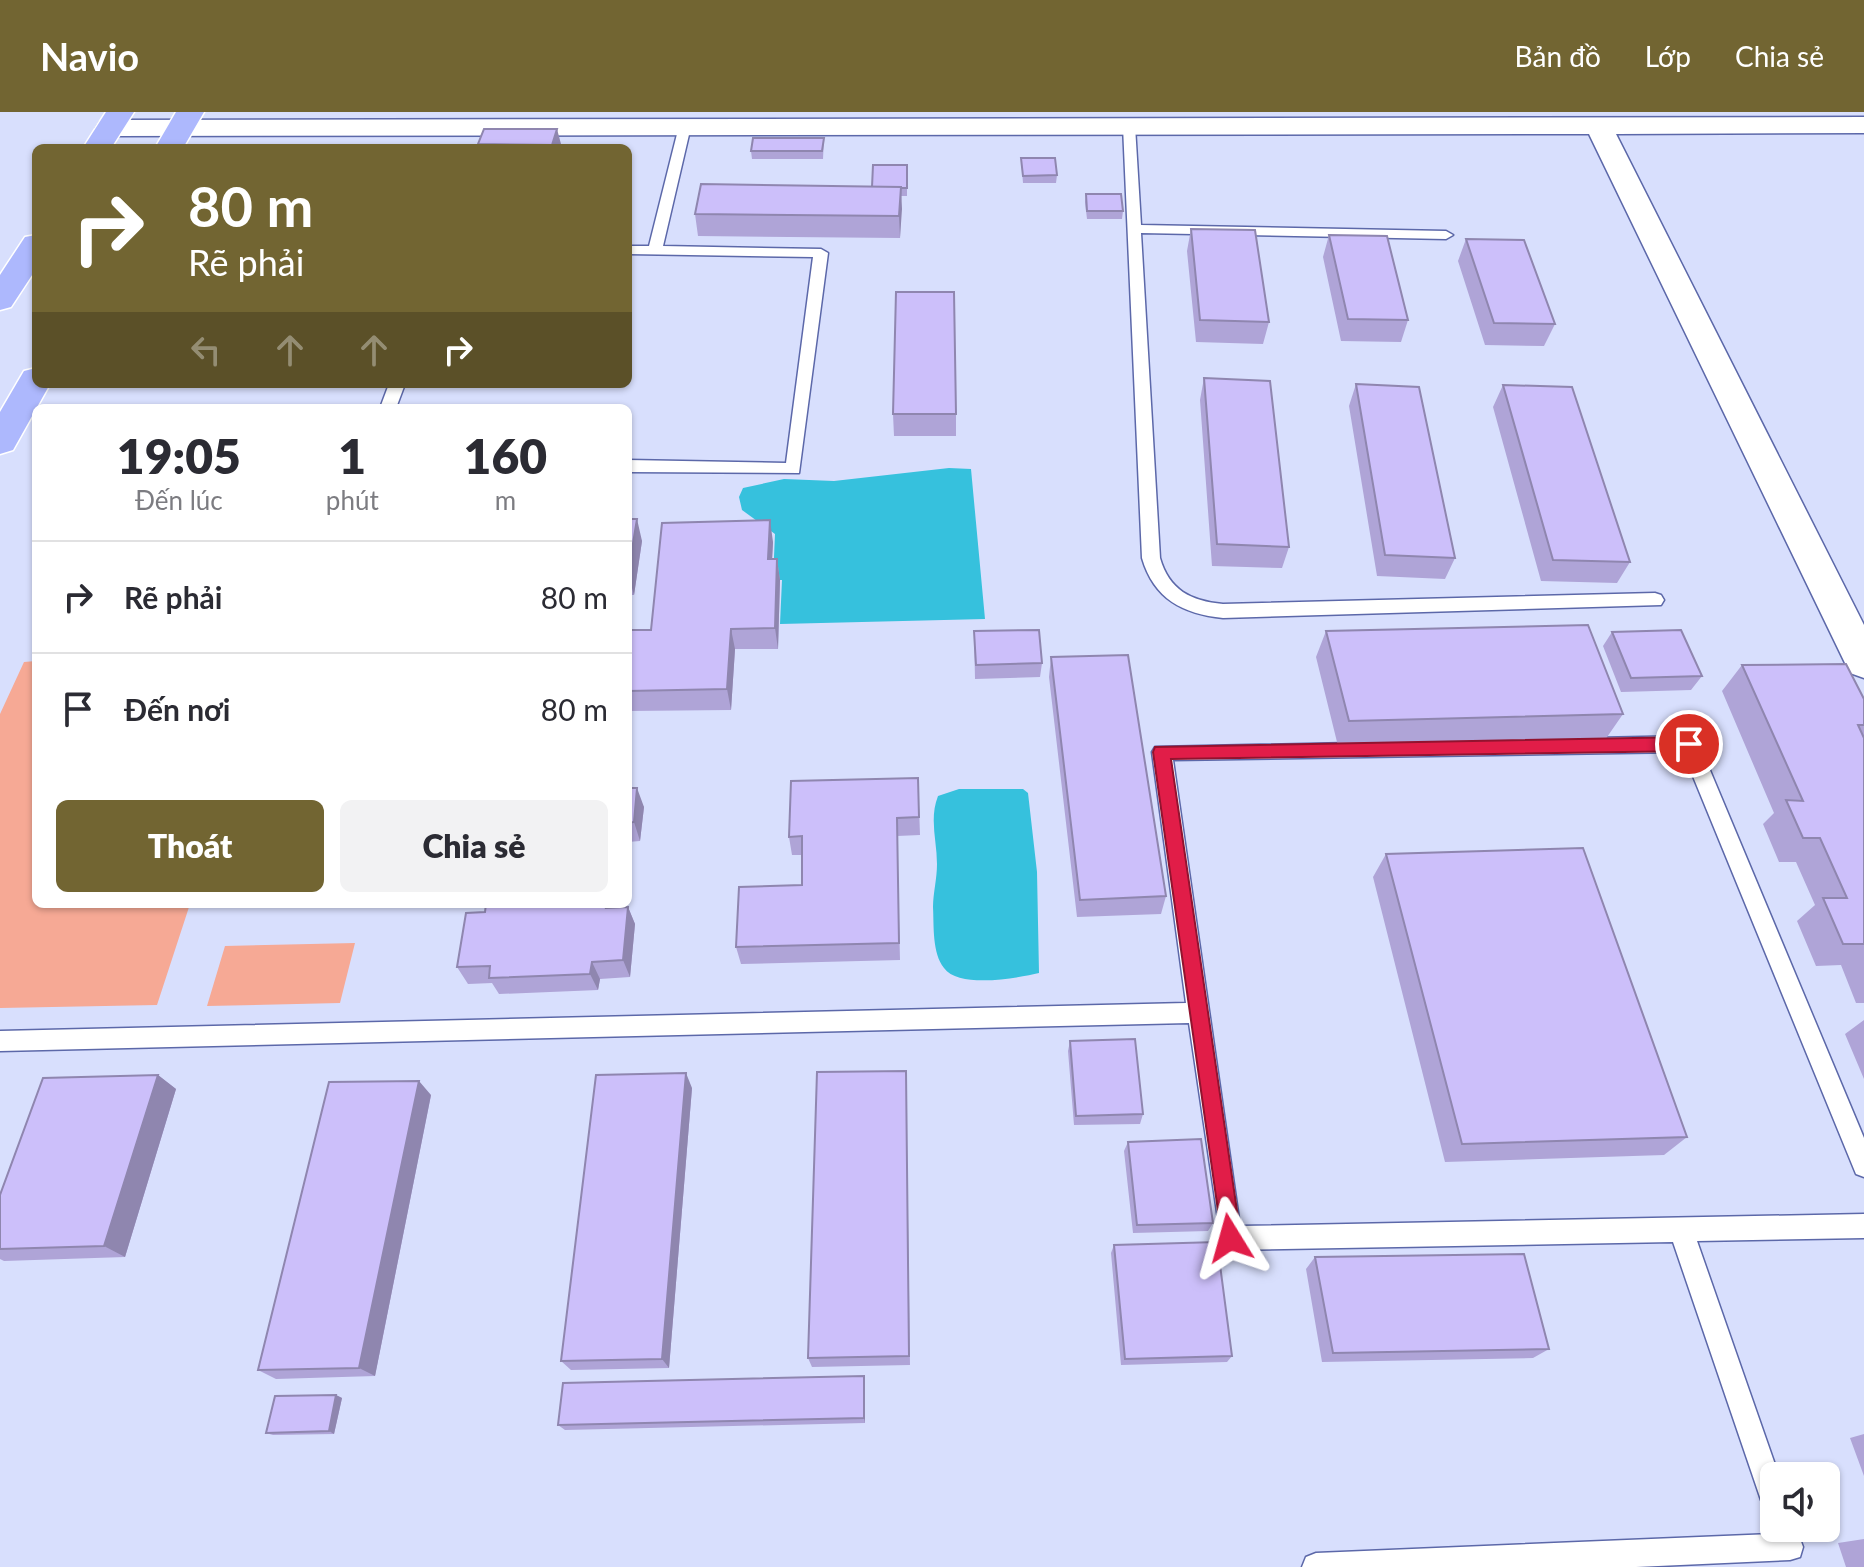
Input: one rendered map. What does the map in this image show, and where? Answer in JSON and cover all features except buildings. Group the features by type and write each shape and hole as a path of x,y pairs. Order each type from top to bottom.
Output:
{"main road":[{"path":"0,300 32,250"},
{"path":"0,442 32,386"}],"street":[{"path":"109,129 1864,125"},
{"path":"1599,126 1864,663"}],"lane":[{"path":"655,250 685,126"},
{"path":"1129,126 1151,558 1154,575 1164,590 1176,599 1204,610 1223,611 1655,600"},
{"path":"1134,229 1446,235"},
{"path":"632,250 821,253 793,469 632,466"},
{"path":"1864,1166 1689,744 1162,752 1230,1238 1864,1226"},
{"path":"0,1041 1199,1013"},
{"path":"1681,1230 1761,1462"},
{"path":"1316,1567 1790,1547 1788,1542"}],"shaded area":[{"path":"32,661 32,908 189,908 157,1005 0,1008 0,714 24,662"},
{"path":"355,943 340,1003 207,1006 225,946"}],"water":[{"path":"949,468 971,469 985,619 780,624 782,580 773,580 775,534 742,510 739,497 743,488 784,479 834,481"},
{"path":"959,789 1023,789 1028,793 1037,872 1039,973 975,980 952,974 940,962 934,931 937,864 934,813 938,796"}],"route":[{"path":"1230,1238 1162,752 1689,744"}]}
